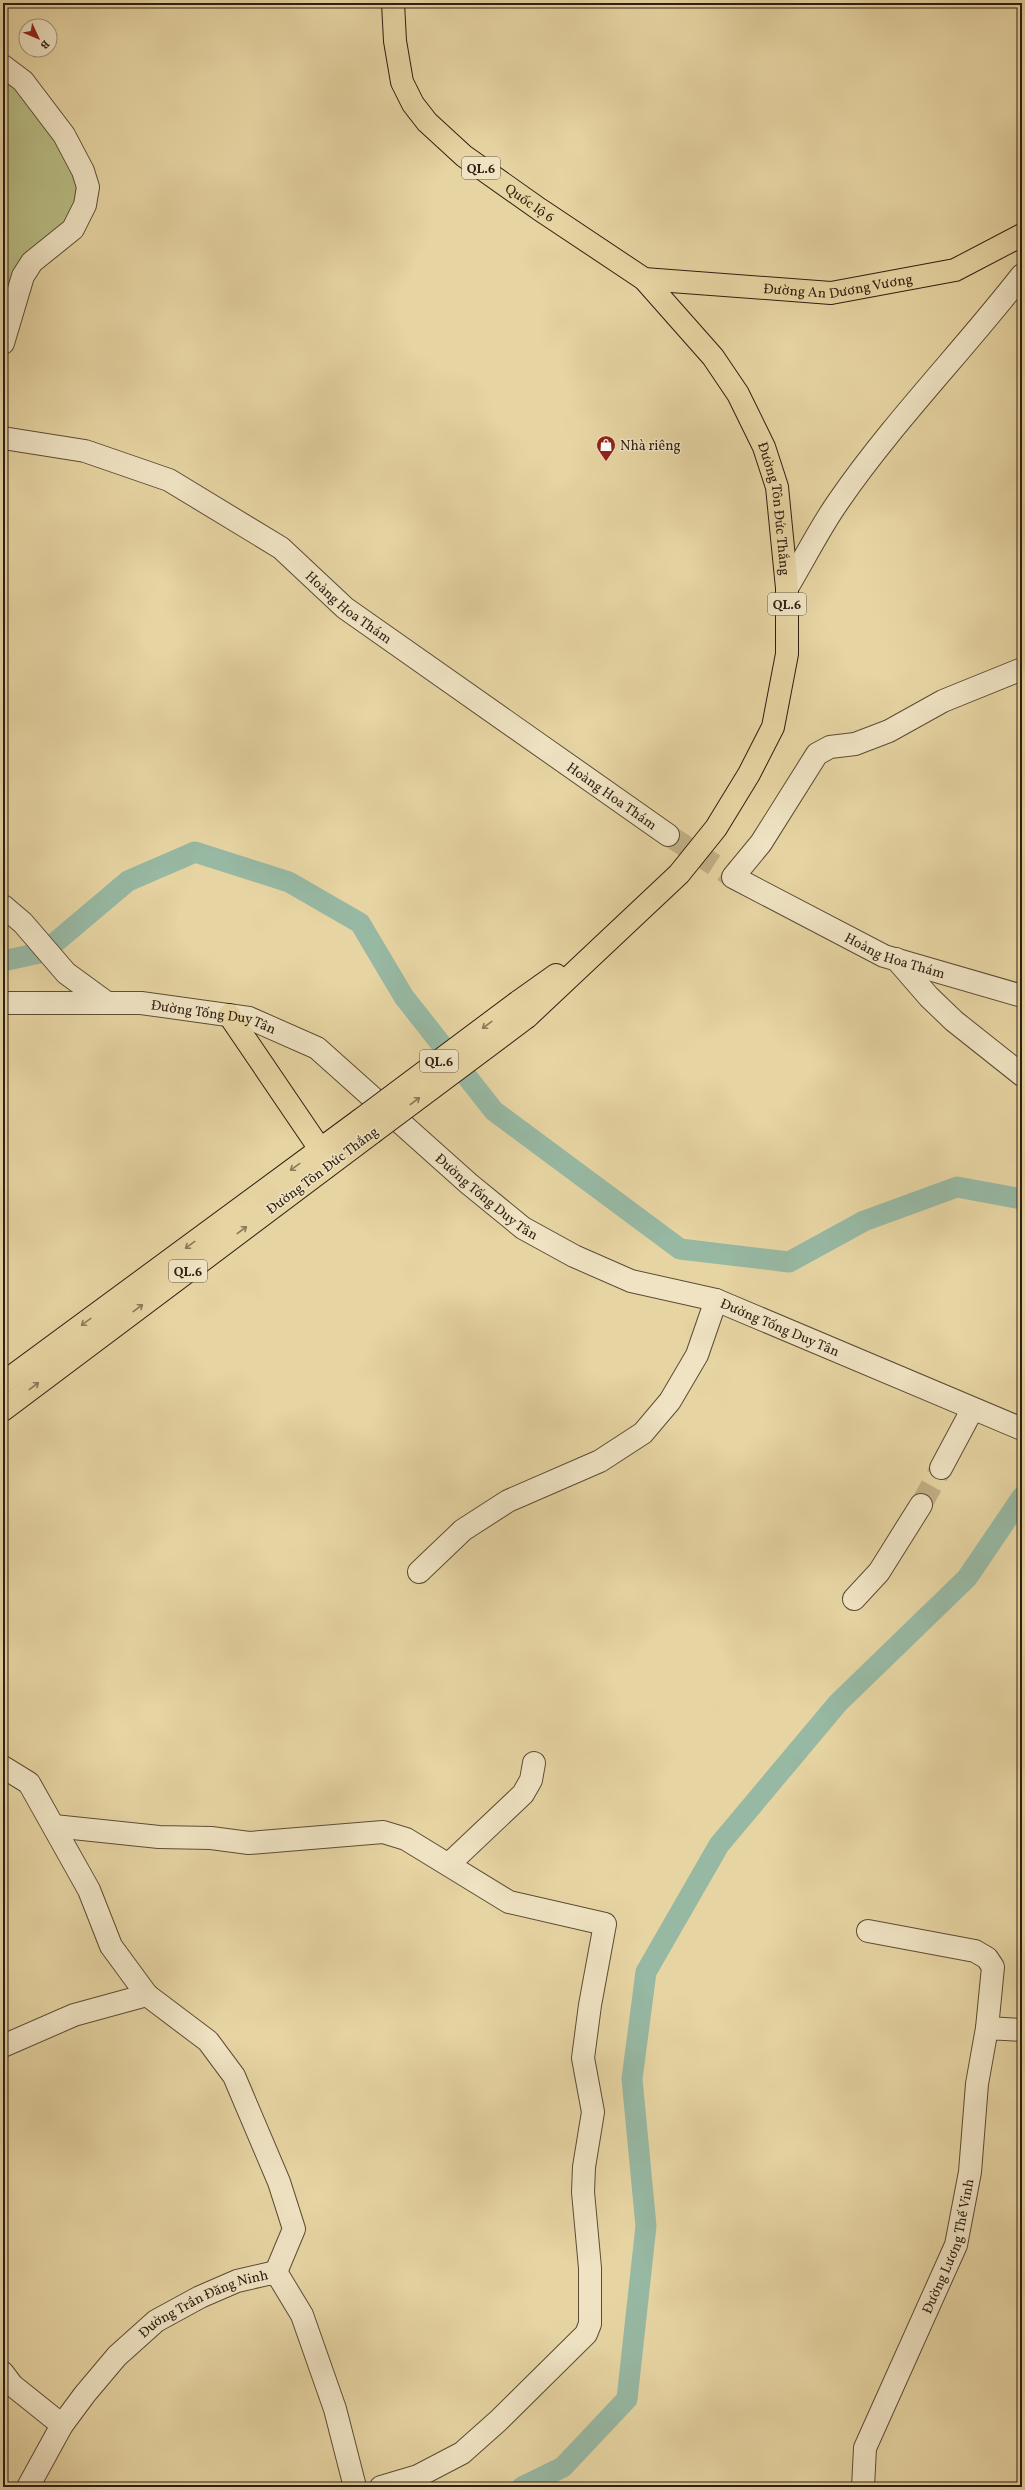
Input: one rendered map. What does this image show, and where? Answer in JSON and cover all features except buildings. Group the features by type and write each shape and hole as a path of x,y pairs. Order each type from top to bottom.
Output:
{"main road":[{"name":"Quốc lộ 6","path":"393,3 395,41 402,82 413,104 427,122 464,156 539,209 644,279"},
{"name":"Đường An Dương Vương","path":"644,279 832,293 955,270 1022,235"},
{"name":"Đường Tôn Đức Thắng","path":"3,1410 366,1126 523,1010 631,920 679,874 716,828 749,774 773,727 787,654 787,588 777,487 764,447 738,394 713,357 644,279"},
{"path":"229,1015 320,1149"},
{"name":"Đường Tôn Đức Thắng","path":"3,1383 320,1149 366,1126"}],"street":[{"path":"3,66 23,81 61,132 83,171 88,187 85,205 73,230 32,262 24,276 3,343"},
{"path":"787,588 838,502 912,406 992,315 1022,276"},
{"name":"Hoàng Hoa Thám","path":"4,432 85,451 169,480 281,548 345,608 668,835"},
{"name":"Hoàng Hoa Thám","path":"1022,669 943,701 889,731 855,744 830,747 816,754 761,843 733,877 884,956 1022,996"},
{"path":"3,906 23,923 66,973 106,1003"},
{"path":"896,959 929,997 954,1021 1022,1075"},
{"name":"Đường Tống Duy Tân","path":"3,1003 141,1003 249,1018 317,1048 468,1183 523,1228 574,1256 631,1281 716,1300 1015,1427"},
{"path":"419,1572 464,1530 508,1501 600,1461 644,1433 670,1401 698,1355 716,1300"},
{"path":"941,1468 972,1410"},
{"path":"854,1599 879,1572 921,1505"},
{"path":"449,1864 523,1794 531,1780 534,1763"},
{"path":"3,1767 29,1783 89,1890 111,1946 147,1995 208,2041 234,2076 276,2175 294,2229 276,2272"},
{"path":"54,1826 159,1837 211,1838 249,1843 383,1832 406,1839 449,1864 484,1889 509,1902 605,1924 590,2005 583,2058 593,2112 590,2140 584,2167 583,2192 590,2268 590,2324 586,2334 498,2421 462,2453 418,2476 382,2487"},
{"name":"Đường Lương Thế Vinh","path":"863,2487 865,2448 956,2245 970,2172 977,2084 987,2028 993,1968 987,1958 975,1951 868,1931"},
{"path":"3,2046 74,2015 147,1995"},
{"path":"987,2028 1022,2030"},
{"name":"Đường Trần Đăng Ninh","path":"28,2487 62,2425 117,2356 156,2321 237,2281 276,2272 302,2315 335,2410 355,2487"},
{"path":"3,2373 12,2385 62,2425"}],"green space":[{"path":"3,74 59,128 88,187 15,300 3,346"}],"waterway":[{"path":"3,961 44,952 128,881 195,852 289,882 360,923 404,997 494,1111 680,1249 789,1262 864,1221 957,1187 1022,1199"},
{"path":"522,2487 563,2467 627,2399 646,2226 632,2079 646,1972 719,1845 838,1703 967,1578 1022,1497"}],"tunnel":[{"path":"668,835 733,877"},
{"path":"921,1505 941,1468"}],"place":[{"name":"Nhà riêng","path":"606,462"}]}
